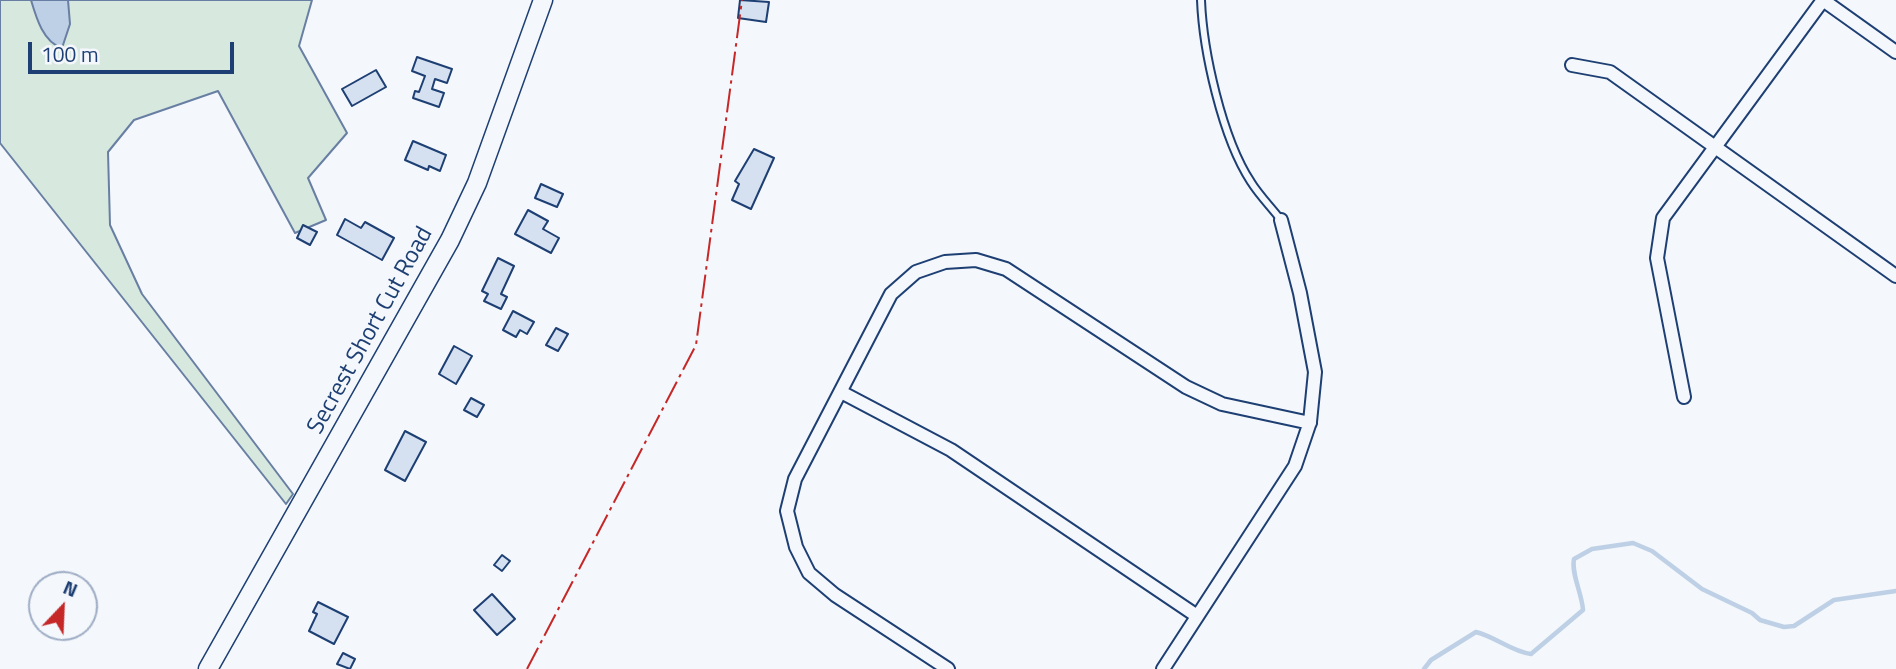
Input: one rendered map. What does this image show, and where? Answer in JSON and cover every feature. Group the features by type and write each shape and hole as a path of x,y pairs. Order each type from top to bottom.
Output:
{"main road":[{"name":"Secrest Short Cut Road","path":"208,669 450,240 477,183 543,0"}],"street":[{"path":"1684,397 1657,258 1663,218 1823,0 1896,52"},
{"path":"1572,65 1610,72 1896,276"},
{"path":"1163,669 1295,466 1310,423 1315,372 1300,293 1281,220"},
{"path":"948,669 835,595 809,573 796,547 787,511 795,479 891,294 916,272 945,262 976,260 1006,269 1186,387 1222,404 1310,423"},
{"path":"841,393 951,450 1197,616"}],"lane":[{"path":"1202,0 1202,30 1232,142 1250,181 1281,220"}],"shaded area":[{"path":"0,0 312,0 299,46 347,133 308,178 326,220 295,233 218,91 134,120 108,152 110,225 142,294 293,494 286,504 0,143"}],"water":[{"path":"31,0 68,0 70,24 62,48 45,35"}],"building":[{"path":"740,0 769,2 766,22 738,18"},
{"path":"417,57 452,69 447,83 435,79 432,89 444,93 439,107 413,98 415,91 419,92 425,76 412,71"},
{"path":"376,70 386,87 352,106 342,89"},
{"path":"413,141 446,155 440,171 429,166 428,170 405,160"},
{"path":"754,149 774,158 751,209 732,200 739,184 735,181"},
{"path":"541,184 563,194 557,207 535,198"},
{"path":"528,210 548,221 543,229 559,238 551,253 515,234"},
{"path":"345,219 361,228 365,222 394,238 382,260 337,235"},
{"path":"303,225 317,232 310,245 297,238"},
{"path":"498,258 514,266 501,294 507,297 501,309 484,301 488,294 482,291"},
{"path":"513,311 534,322 527,334 520,330 516,337 503,330"},
{"path":"556,328 568,334 558,351 546,345"},
{"path":"454,346 472,356 456,384 439,374"},
{"path":"471,398 484,405 477,417 464,410"},
{"path":"405,431 426,442 405,481 385,470"},
{"path":"502,555 510,561 502,571 494,565"},
{"path":"492,594 515,619 497,635 474,610"},
{"path":"318,602 348,617 334,644 309,631 317,614 313,612"},
{"path":"343,653 355,659 350,669 337,664"}],"waterway":[{"path":"1424,669 1431,660 1476,632 1531,654 1583,610 1574,559 1592,549 1633,543 1652,551 1702,589 1752,613 1760,620 1784,627 1794,626 1834,600 1896,591"}],"power":[{"path":"527,669 696,345 742,0"}]}
